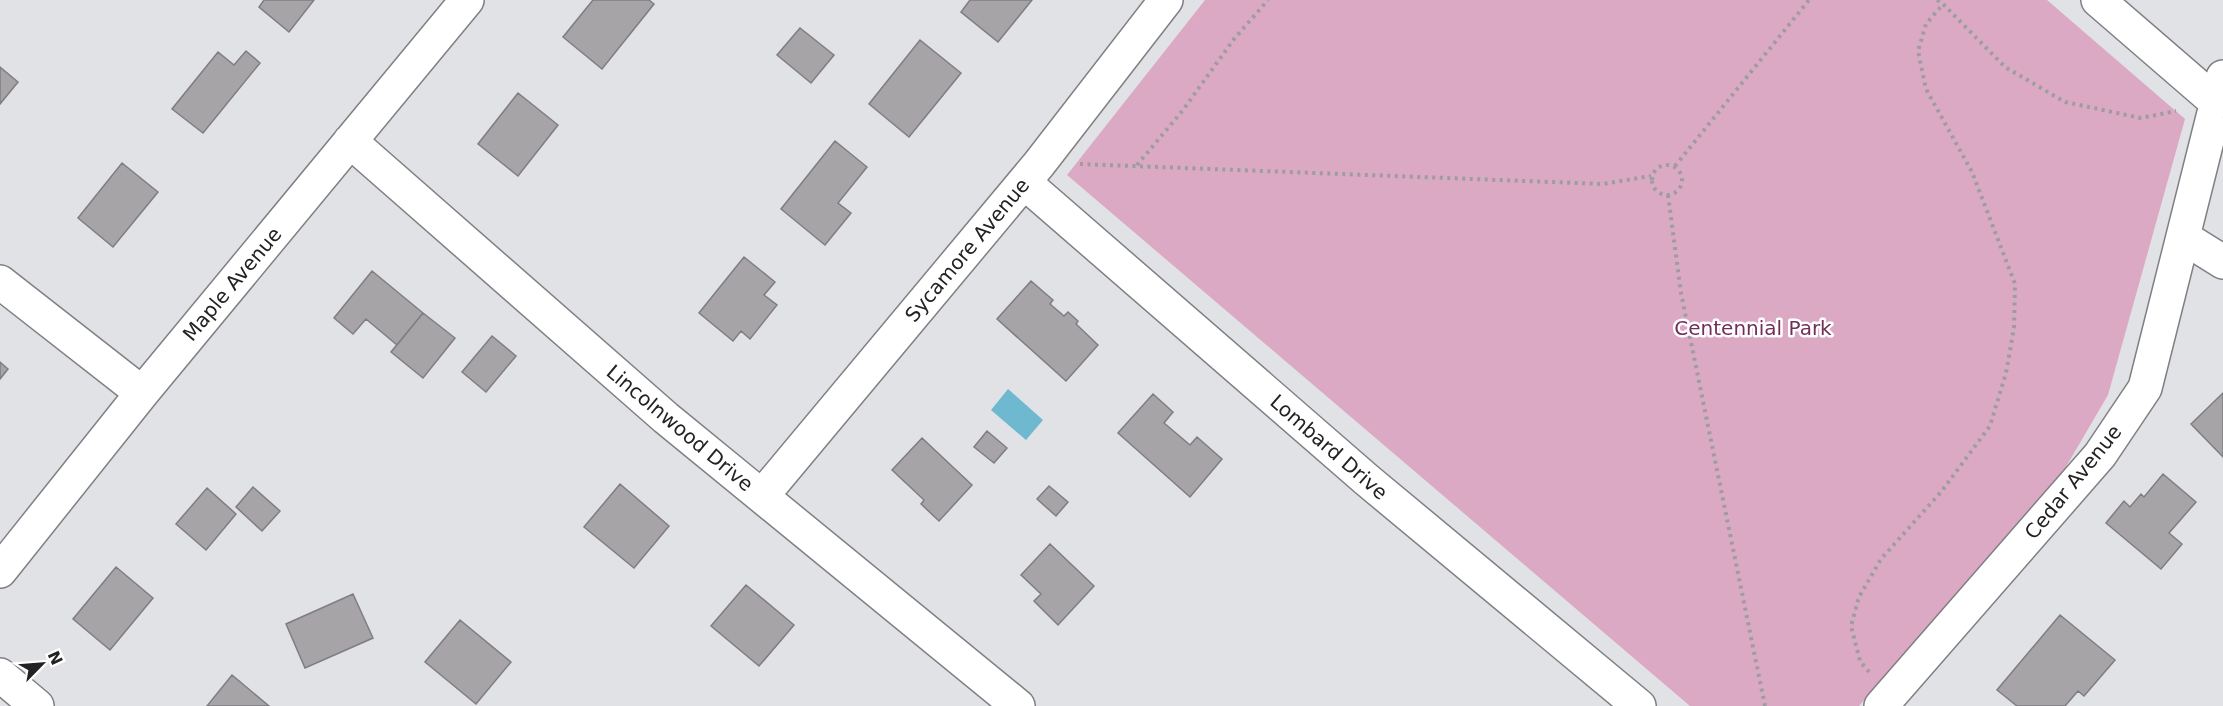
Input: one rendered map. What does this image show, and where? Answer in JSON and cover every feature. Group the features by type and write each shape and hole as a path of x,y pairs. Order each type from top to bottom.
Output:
{"street":[{"name":"Maple Avenue","path":"0,571 142,393 467,0"},
{"name":"Sycamore Avenue","path":"762,496 1032,173 1166,0"},
{"path":"2098,0 2219,90"},
{"name":"Cedar Avenue","path":"1885,702 2100,455 2145,388 2219,90"},
{"name":"Lincolnwood Drive","path":"350,141 666,418 1018,706"},
{"name":"Lombard Drive","path":"1032,173 1367,480 1639,706"},
{"path":"2183,237 2223,262"},
{"path":"0,282 142,393"},
{"path":"0,675 37,706"}],"path":[{"path":"1137,165 1183,110 1234,39 1268,0"},
{"path":"1675,166 1809,0"},
{"path":"1937,0 2004,67 2064,102 2141,118 2219,90"},
{"path":"1885,702 1860,661 1851,626 1859,597 1881,559 1941,492 1990,426 2006,373 2014,328 2015,284 1972,172 1926,89 1918,51 1926,24 1943,4"},
{"path":"1665,164 1675,166 1682,173 1683,183 1668,195 1659,194 1652,187 1651,177 1656,168 1665,164"},
{"path":"1032,173 1137,165 1603,184 1651,177"},
{"path":"1668,195 1681,293 1765,706"}],"green space":[{"name":"Centennial Park","path":"1205,0 2047,0 2185,119 2108,395 2060,477 1859,706 1690,706 1067,175"}],"water":[{"path":"1008,389 1043,420 1026,440 991,410"}],"building":[{"path":"264,0 314,0 289,32 259,7"},
{"path":"593,0 649,0 654,4 602,69 563,37"},
{"path":"970,0 1032,0 998,42 961,12"},
{"path":"800,28 834,55 811,83 777,55"},
{"path":"920,40 961,73 909,137 869,104"},
{"path":"246,51 260,63 203,133 172,109 218,52 234,65"},
{"path":"0,67 18,82 0,104"},
{"path":"518,93 558,125 518,176 478,144"},
{"path":"835,141 867,167 838,203 851,213 825,245 781,209"},
{"path":"122,163 158,192 113,247 78,218"},
{"path":"744,257 775,282 764,295 777,305 750,339 741,331 733,341 699,313"},
{"path":"372,271 423,313 397,345 366,319 353,334 334,318"},
{"path":"1031,281 1053,300 1050,304 1064,316 1068,312 1078,321 1076,324 1098,345 1066,381 997,319"},
{"path":"423,313 455,338 423,378 391,352"},
{"path":"492,336 516,356 486,392 462,372"},
{"path":"0,362 8,369 0,379"},
{"path":"2223,393 2223,457 2191,424"},
{"path":"1153,394 1173,412 1164,423 1190,445 1197,437 1222,459 1190,497 1118,433"},
{"path":"987,431 1007,448 994,463 974,447"},
{"path":"922,438 972,485 939,521 921,504 924,500 892,470"},
{"path":"2163,474 2196,502 2169,533 2182,544 2161,569 2106,523 2124,501 2130,507 2141,494 2144,497"},
{"path":"620,484 669,526 634,568 584,527"},
{"path":"1049,486 1068,502 1056,516 1037,499"},
{"path":"253,487 280,511 262,531 236,507"},
{"path":"207,488 236,514 206,550 176,524"},
{"path":"1050,544 1094,586 1058,625 1034,601 1041,594 1021,575"},
{"path":"116,567 153,598 110,650 73,619"},
{"path":"746,585 794,625 759,666 711,626"},
{"path":"353,594 373,638 305,668 286,624"},
{"path":"2060,615 2115,660 2084,696 2078,691 2065,706 2017,706 1997,690"},
{"path":"460,620 511,662 476,704 425,662"},
{"path":"232,675 269,706 207,706"}]}
